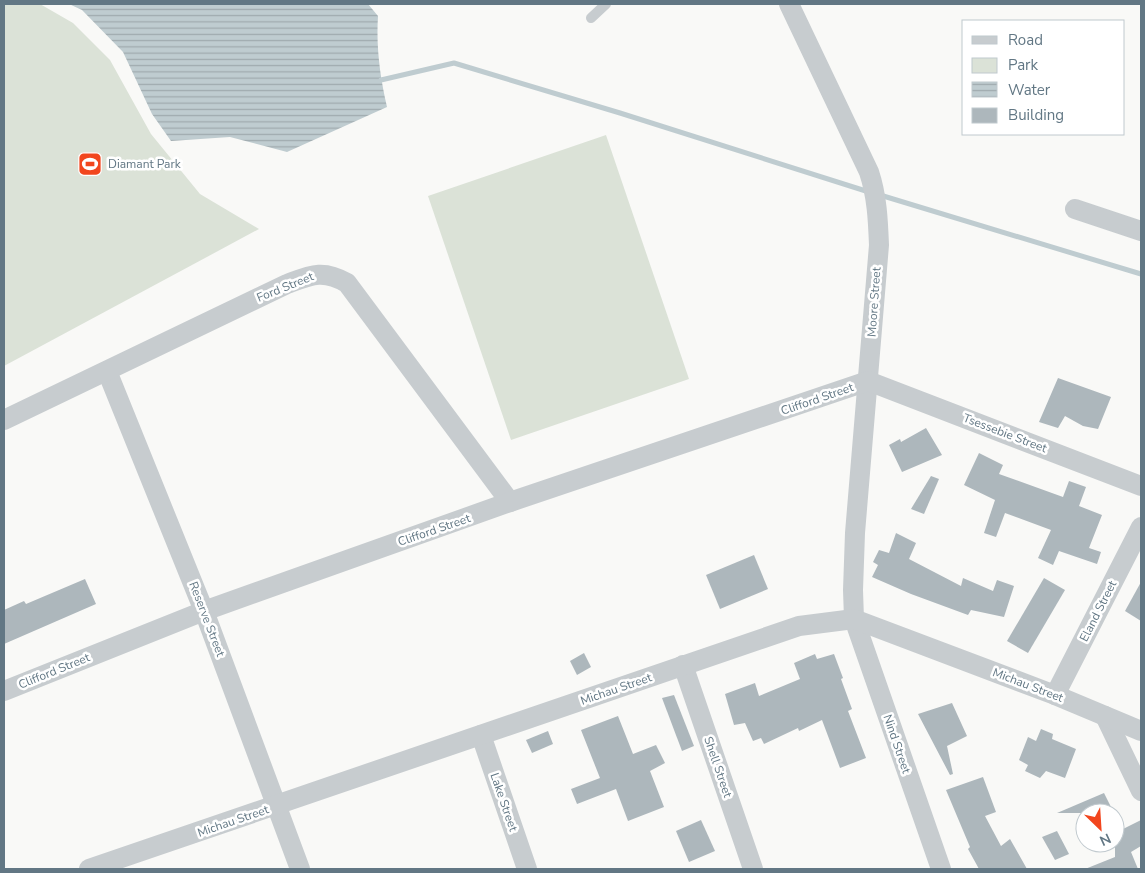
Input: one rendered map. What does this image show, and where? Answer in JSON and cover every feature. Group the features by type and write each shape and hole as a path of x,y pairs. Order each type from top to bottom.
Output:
{"street":[{"name":"Moore Street","path":"788,4 869,172 875,192 879,245 855,533 852,590 854,619"},
{"path":"1074,209 1141,231"},
{"name":"Ford Street","path":"4,420 286,284 320,273 335,276 347,283 510,502"},
{"name":"Reserve Street","path":"107,371 204,611 300,869"},
{"name":"Tsessebie Street","path":"868,381 1141,486"},
{"name":"Clifford Street","path":"4,691 204,611 510,502 868,381"},
{"name":"Eland Street","path":"1055,695 1141,527"},
{"name":"Michau Street","path":"89,869 798,626 854,619 1055,695 1141,731"},
{"name":"Nind Street","path":"854,619 941,869"},
{"name":"Shell Street","path":"683,665 753,869"},
{"path":"1105,716 1141,791"},
{"name":"Lake Street","path":"481,735 527,869"}],"lane":[{"path":"591,18 606,4"}],"green space":[{"name":"Diamant Park","path":"4,4 40,4 73,23 110,60 151,134 200,194 259,229 4,366"},
{"path":"606,135 689,379 511,440 428,196"}],"water":[{"path":"69,4 368,4 378,16 379,62 387,107 287,152 230,137 171,141 152,114 123,52 82,10"}],"building":[{"path":"1058,378 1111,397 1098,429 1083,426 1065,416 1058,428 1039,422"},
{"path":"926,428 942,455 902,472 889,445 900,439 901,442"},
{"path":"979,453 1003,465 999,474 1063,497 1069,481 1086,487 1079,506 1102,515 1089,548 1101,552 1097,564 1059,551 1053,565 1038,558 1051,530 1005,513 996,537 984,533 995,500 964,485"},
{"path":"931,476 939,479 924,514 911,509"},
{"path":"896,533 916,543 909,559 961,586 963,578 993,591 997,580 1014,586 1004,617 971,610 968,615 872,577 878,565 873,562 879,550 889,553"},
{"path":"754,555 768,589 720,609 706,575"},
{"path":"1044,578 1065,590 1028,653 1007,641"},
{"path":"85,579 96,604 4,644 4,610 24,601 26,604"},
{"path":"1141,582 1141,621 1125,611"},
{"path":"584,653 591,667 577,675 570,661"},
{"path":"815,654 817,659 834,654 852,709 848,711 866,758 840,768 822,720 799,731 798,728 764,744 761,738 753,741 745,723 734,725 725,694 755,683 759,696 800,679 794,663"},
{"path":"674,695 694,746 682,751 662,698"},
{"path":"952,703 967,736 947,746 953,774 950,775 918,714"},
{"path":"618,716 633,754 656,745 665,763 650,771 664,807 628,821 616,789 577,804 571,789 600,778 581,730"},
{"path":"1041,729 1053,734 1052,739 1076,749 1065,778 1046,771 1040,778 1025,771 1028,765 1019,760 1028,737 1036,741"},
{"path":"548,731 553,744 532,753 526,740"},
{"path":"983,777 996,812 985,816 1001,846 1010,839 1027,869 979,869 968,849 970,847 946,790"},
{"path":"1104,793 1109,803 1080,803"},
{"path":"1075,805 1075,813 1057,813"},
{"path":"701,820 715,851 689,862 676,831"},
{"path":"1141,820 1141,846 1131,852 1138,869 1085,869 1115,857 1115,853 1125,853 1125,828"},
{"path":"1057,831 1069,854 1055,860 1042,837"}],"waterway":[{"path":"381,80 454,63 620,113 869,192"},
{"path":"880,195 1141,274"}],"place":[{"name":"Diamant Park","path":"90,164"}]}
